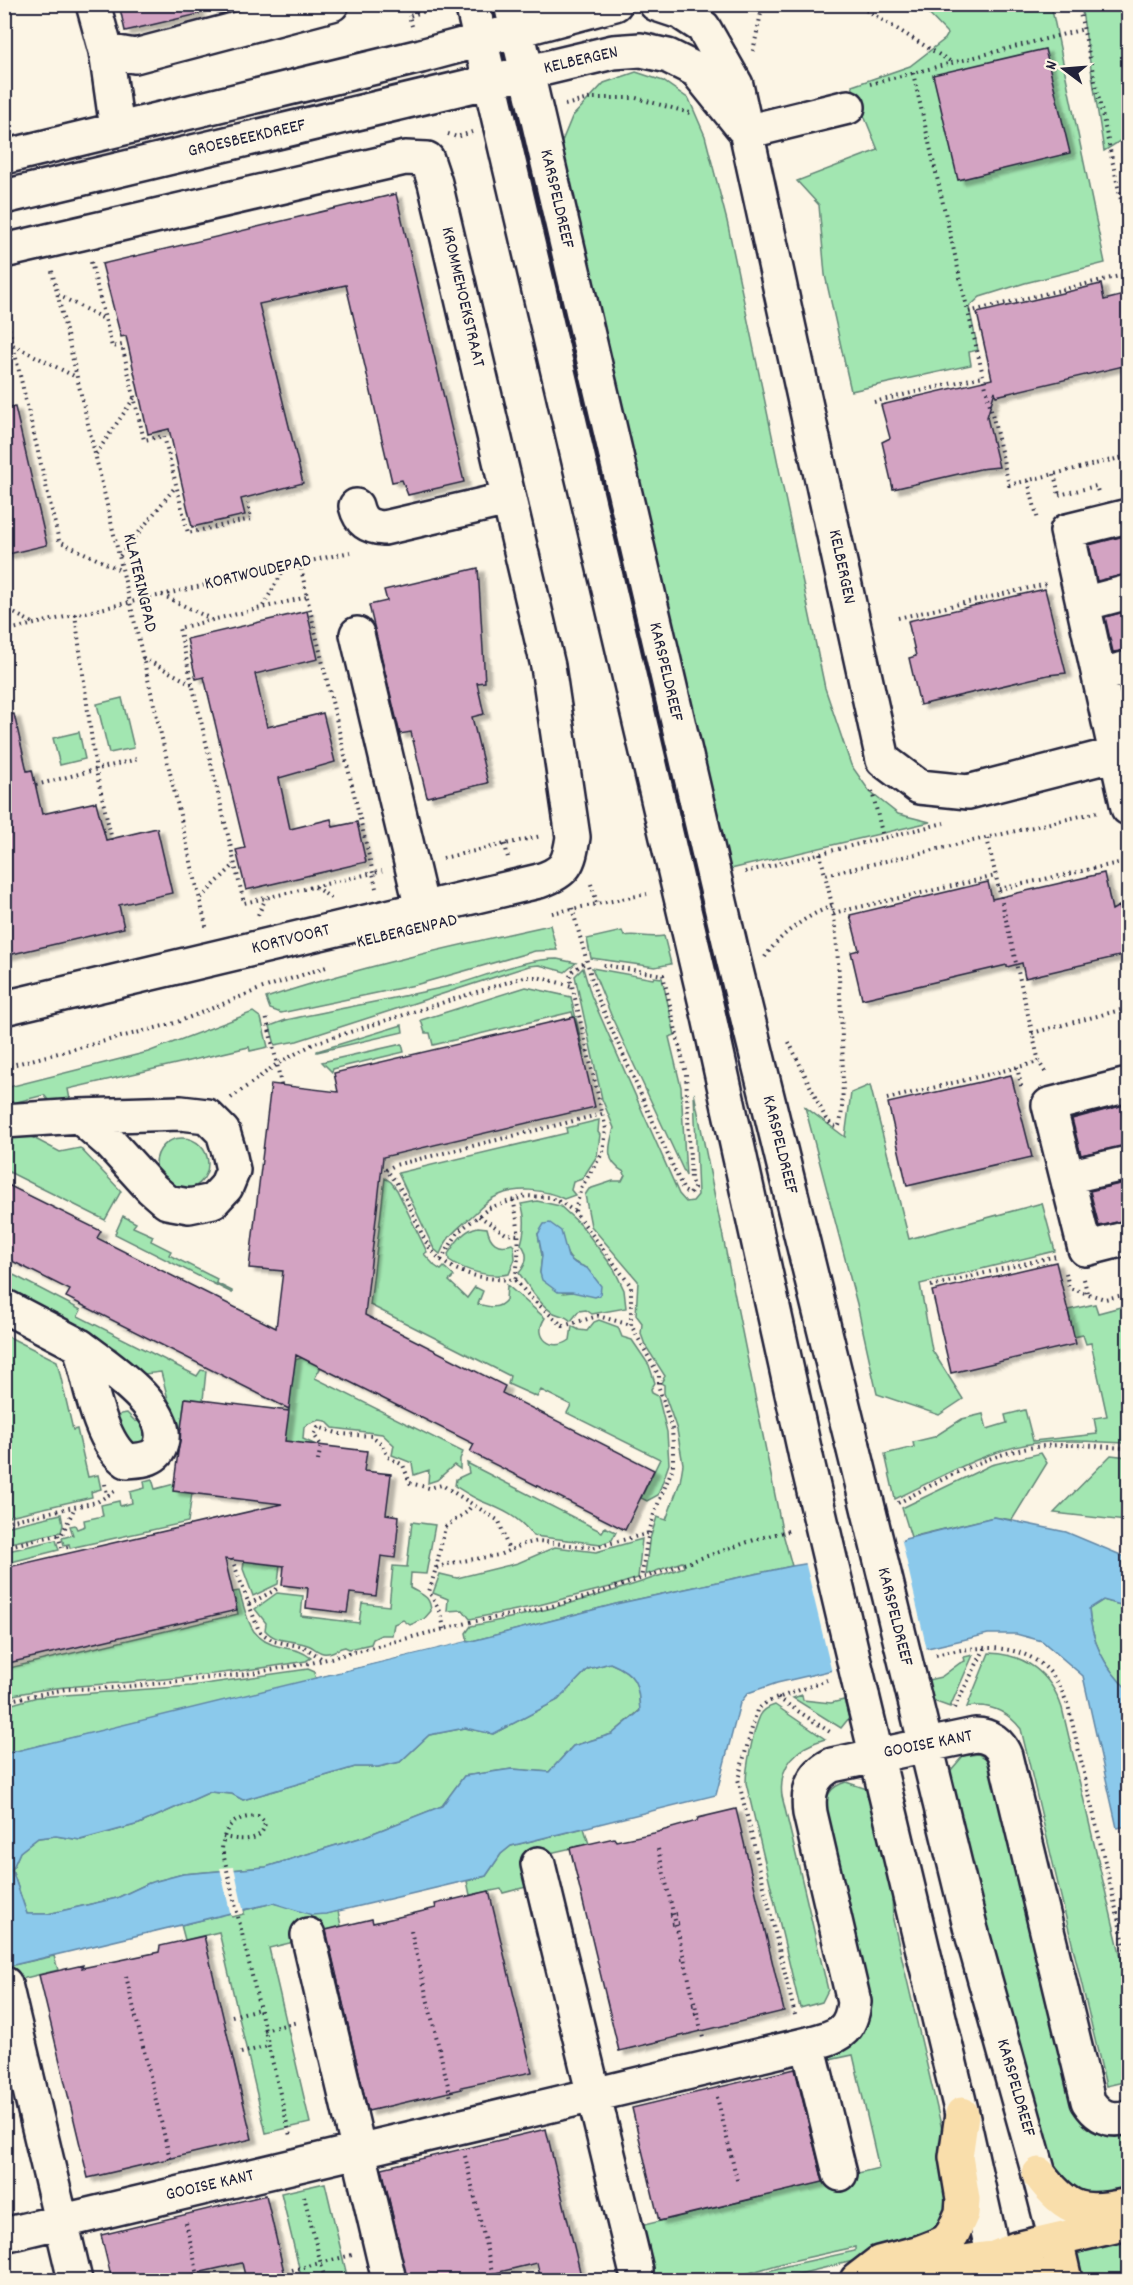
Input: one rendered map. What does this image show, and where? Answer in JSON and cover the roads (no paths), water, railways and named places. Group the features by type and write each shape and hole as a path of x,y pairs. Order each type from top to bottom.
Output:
{"main road":[{"path":"857,2280 879,2263 939,2245 947,2241 953,2233 962,2213 963,2199 956,2157 962,2114"},
{"path":"1039,2174 1053,2192 1067,2203 1078,2207 1091,2211 1128,2204"},
{"path":"997,2269 1016,2249 1128,2223"},
{"name":"KARSPELDREEF","path":"1056,2240 1065,2280"},
{"path":"881,2280 997,2269 1011,2259 1040,2280"}],"street":[{"path":"93,4 106,51 117,129"},
{"path":"106,51 135,56 332,4"},
{"name":"KARSPELDREEF","path":"472,4 709,1017 806,1457 997,2269"},
{"path":"4,157 421,56 480,39 514,17 615,4"},
{"name":"KELBERGEN","path":"656,4 680,12 703,27 736,85 883,760 919,787 968,792 1122,752"},
{"name":"KARSPELDREEF","path":"514,17 734,963 971,1930 1056,2240"},
{"name":"KELBERGEN","path":"491,82 613,52 641,50 668,56 696,70 747,132"},
{"name":"GROESBEEKDREEF","path":"4,196 491,82"},
{"path":"747,132 848,107"},
{"name":"KROMMEHOEKSTRAAT","path":"5,250 405,158 427,159 435,183 548,666 573,837 570,859"},
{"path":"356,506 363,522 370,526 384,528 508,499"},
{"path":"1128,516 1067,531 1083,604 1114,672 1128,807"},
{"path":"1083,604 1128,592"},
{"path":"357,634 422,909"},
{"name":"KORTVOORT","path":"4,1008 539,881 552,877 564,869 570,859"},
{"path":"1128,1085 1049,1105 1085,1249 1128,1238"},
{"path":"4,1121 79,1116 182,1113 207,1116 223,1132 233,1170 226,1187 213,1201 189,1206 167,1202 110,1143 79,1116"},
{"path":"1067,1177 1128,1163"},
{"path":"4,1306 80,1346"},
{"name":"GOOISE KANT","path":"4,2235 805,2045 841,2033 850,2021 854,2002 810,1813 811,1785 823,1770 832,1765 926,1744 981,1735 990,1738 1001,1747 1005,1756 1088,2101 1098,2114 1108,2118 1118,2120 1128,2117"},
{"path":"538,1864 636,2271"},
{"path":"308,1935 390,2280"},
{"path":"5,1984 75,2280"},
{"path":"805,2045 840,2174"}],"water":[{"path":"550,1223 561,1231 568,1257 587,1268 601,1286 600,1295 595,1297 572,1292 558,1292 542,1280 540,1273 542,1255 538,1234 544,1224"},
{"path":"994,1517 1066,1532 1128,1558 1128,1607 1103,1600 1089,1609 1090,1621 1101,1654 1112,1673 1128,1690 1128,1826 1117,1828 1083,1676 1042,1641 1016,1634 988,1634 777,1683 748,1693 740,1703 716,1795 511,1846 501,1854 486,1876 326,1914 312,1915 273,1903 5,1967 4,1754 616,1604 792,1566 879,1552 905,1539","holes":["610,1663 631,1676 637,1686 640,1711 612,1734 573,1746 549,1772 512,1769 464,1776 442,1806 363,1837 266,1867 183,1874 149,1883 117,1898 48,1914 27,1914 12,1870 20,1852 38,1838 56,1836 80,1840 139,1824 210,1792 232,1794 243,1800 355,1767 378,1767 400,1762 429,1735 465,1728 493,1734 558,1700 588,1669"]}]}
